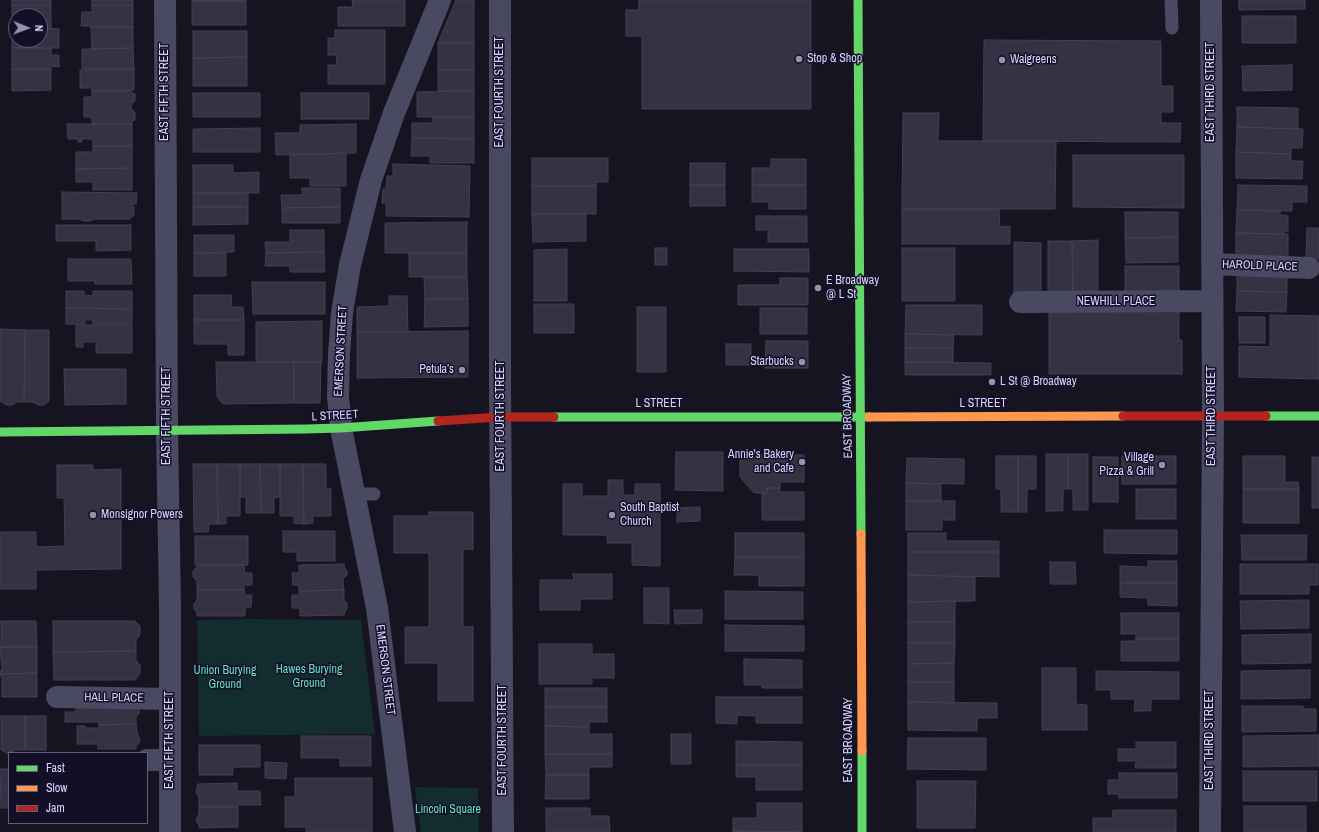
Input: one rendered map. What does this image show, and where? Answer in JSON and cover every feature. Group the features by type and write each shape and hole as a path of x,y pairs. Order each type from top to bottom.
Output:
{"main road":[{"name":"EAST BROADWAY","path":"858,0 862,832"},
{"name":"L STREET","path":"0,432 341,428 501,416 1319,416"}],"street":[{"name":"EAST FIFTH STREET","path":"165,0 167,430 170,607 170,832"},
{"name":"EMERSON STREET","path":"405,832 364,494 341,428 338,400 339,354 342,313 350,265 371,180 387,133 440,0"},
{"name":"EAST FOURTH STREET","path":"500,0 503,832"},
{"name":"EAST THIRD STREET","path":"1210,832 1213,416 1211,0"},
{"name":"HAROLD PLACE","path":"1212,264 1309,268"},
{"name":"NEWHILL PLACE","path":"1020,302 1212,301"},
{"name":"HALL PLACE","path":"57,697 170,699"},
{"path":"148,760 169,760"}],"lane":[{"path":"1171,0 1172,28"}],"green space":[{"name":"Hawes Burying Ground","path":"197,620 361,620 375,734 199,736"},
{"name":"Lincoln Square","path":"415,787 478,788 479,832 421,832"}],"building":[{"path":"12,0 51,0 51,5 12,5"},
{"path":"92,0 133,0 133,5 92,5"},
{"path":"246,0 246,1 192,1"},
{"path":"352,0 405,0 405,26 338,26 338,7 353,7"},
{"path":"456,0 474,0 474,43 438,43"},
{"path":"639,0 811,0 811,109 642,109 642,36 626,36 626,10 639,10"},
{"path":"1239,0 1305,0 1305,9 1239,10"},
{"path":"192,1 246,1 246,25 192,25"},
{"path":"12,5 51,5 51,28 48,28 48,8 12,8"},
{"path":"92,5 133,5 133,27 81,26 82,12 92,12"},
{"path":"1242,16 1296,16 1296,43 1242,43"},
{"path":"91,27 133,27 133,48 92,49"},
{"path":"48,28 59,29 59,48 48,48"},
{"path":"335,30 385,30 385,84 328,84 328,65 337,65 336,55 328,55 328,38 335,38"},
{"path":"193,31 247,31 247,57 193,58"},
{"path":"984,40 1161,41 1161,86 1173,86 1173,112 1161,112 1161,123 1181,123 1180,142 983,141"},
{"path":"438,43 474,43 474,70 438,70"},
{"path":"12,48 51,48 51,55 59,55 59,67 51,66 51,69 12,69"},
{"path":"133,48 134,69 82,69 82,49"},
{"path":"247,57 247,86 193,86 193,58"},
{"path":"1292,65 1292,90 1243,91 1242,66"},
{"path":"12,69 51,69 51,90 12,91"},
{"path":"134,69 134,90 92,91 92,88 80,88 80,70"},
{"path":"438,70 474,70 474,91 438,91"},
{"path":"92,91 131,91 135,94 135,101 132,103 131,109 135,112 135,120 132,121 132,124 92,124 92,117 84,117 84,97 92,97"},
{"path":"474,91 474,117 417,117 417,92"},
{"path":"193,93 260,93 260,117 193,117"},
{"path":"301,93 369,93 369,119 301,119"},
{"path":"1237,107 1298,108 1298,129 1237,127"},
{"path":"903,113 939,113 938,141 1056,141 1055,209 902,209"},
{"path":"433,117 474,117 474,139 412,138 412,123 432,123"},
{"path":"67,124 132,124 132,146 93,146 93,139 81,139 82,142 78,142 78,139 68,139"},
{"path":"356,124 356,153 276,155 275,133 300,133 300,125"},
{"path":"1237,127 1303,129 1302,148 1291,148 1291,154 1236,152"},
{"path":"260,128 260,152 193,152 193,129"},
{"path":"412,138 474,139 474,163 430,163 430,156 411,156"},
{"path":"93,146 132,146 132,168 76,169 76,152 93,152"},
{"path":"1236,152 1291,154 1291,161 1303,161 1302,179 1236,178"},
{"path":"346,153 346,186 310,186 310,178 290,178 290,155"},
{"path":"1073,155 1184,155 1184,208 1073,207"},
{"path":"532,158 608,158 608,182 596,182 596,186 532,186"},
{"path":"771,159 806,159 806,185 752,185 752,168 771,168"},
{"path":"690,163 725,163 725,185 690,185"},
{"path":"393,164 470,166 469,217 386,216 386,203 382,203 383,189 386,189 387,176 393,176"},
{"path":"193,165 233,165 233,173 259,172 259,193 193,193"},
{"path":"132,168 132,190 93,190 93,182 76,182 76,169"},
{"path":"690,185 725,185 725,206 690,206"},
{"path":"752,185 806,185 806,209 769,209 769,202 752,202"},
{"path":"1238,185 1307,186 1307,202 1292,202 1292,211 1237,210"},
{"path":"532,186 596,186 596,214 532,214"},
{"path":"302,188 340,188 340,207 282,208 281,195 302,195"},
{"path":"62,192 137,193 136,204 131,204 134,207 134,215 130,219 95,219 83,221 79,219 62,219"},
{"path":"193,193 248,193 248,207 193,207"},
{"path":"193,207 248,207 248,224 193,225"},
{"path":"340,207 340,223 282,223 282,208"},
{"path":"902,209 999,209 1000,227 1010,226 1010,244 902,244"},
{"path":"1237,210 1280,211 1280,215 1288,216 1288,231 1284,231 1284,234 1236,233"},
{"path":"1125,212 1178,212 1178,237 1125,238"},
{"path":"532,214 586,214 586,241 533,242"},
{"path":"756,216 807,216 807,242 768,242 768,230 756,230"},
{"path":"467,222 467,253 385,253 385,223"},
{"path":"56,225 131,225 131,250 96,251 96,241 56,241"},
{"path":"1307,228 1319,228 1319,259 1306,258"},
{"path":"290,230 324,230 324,252 266,253 265,242 290,242"},
{"path":"1236,233 1288,234 1288,261 1236,260"},
{"path":"194,235 234,235 234,252 194,253"},
{"path":"1178,237 1178,262 1126,263 1125,238"},
{"path":"1098,240 1098,293 1073,293 1072,241"},
{"path":"1048,241 1072,241 1073,293 1048,293"},
{"path":"1014,242 1041,243 1041,295 1014,295"},
{"path":"655,248 667,248 667,265 655,265"},
{"path":"902,248 955,248 955,301 902,301"},
{"path":"567,249 567,301 534,301 534,250"},
{"path":"734,249 809,249 809,272 734,271"},
{"path":"324,252 325,272 290,272 290,266 265,266 266,253"},
{"path":"194,253 226,253 226,276 194,276"},
{"path":"409,253 467,253 467,277 409,277"},
{"path":"68,259 131,259 132,284 95,284 95,281 68,281"},
{"path":"1125,266 1179,266 1179,293 1125,293"},
{"path":"1237,273 1287,274 1287,292 1237,291"},
{"path":"424,277 467,277 468,299 425,299"},
{"path":"780,278 808,278 808,305 738,305 738,285 780,285"},
{"path":"252,282 325,282 325,314 253,314"},
{"path":"66,291 84,291 84,295 93,296 93,291 132,291 132,309 66,308"},
{"path":"1237,291 1287,292 1286,312 1236,311"},
{"path":"194,295 231,295 232,307 243,307 244,320 194,320"},
{"path":"389,296 407,296 408,332 357,332 357,307 389,306"},
{"path":"425,299 468,299 468,326 424,327"},
{"path":"534,304 574,304 574,333 534,333"},
{"path":"906,305 982,305 982,335 905,334"},
{"path":"637,307 666,307 666,372 637,372"},
{"path":"66,308 132,309 132,324 93,324 93,320 85,320 85,324 66,324"},
{"path":"760,308 807,308 807,334 760,334"},
{"path":"1049,309 1179,309 1179,340 1182,340 1182,374 1049,374"},
{"path":"1270,315 1319,316 1319,379 1239,377 1239,346 1270,347"},
{"path":"1239,317 1265,317 1265,343 1239,343"},
{"path":"194,320 244,320 244,355 228,355 228,344 194,344"},
{"path":"322,321 322,362 256,362 256,322"},
{"path":"76,325 132,325 132,353 96,353 96,342 83,342 83,347 76,347"},
{"path":"0,329 25,330 24,402 17,402 12,405 6,405 0,401"},
{"path":"25,330 49,330 49,401 44,405 38,405 33,402 24,402"},
{"path":"468,331 468,377 357,378 357,332"},
{"path":"905,334 954,335 953,348 905,348"},
{"path":"766,341 808,341 808,368 765,368"},
{"path":"726,344 751,344 751,365 726,365"},
{"path":"905,348 953,348 953,362 905,362"},
{"path":"216,362 294,362 294,403 223,404 217,397"},
{"path":"294,362 321,362 320,403 294,403"},
{"path":"905,362 991,363 991,375 905,375"},
{"path":"64,369 126,369 126,404 65,405"},
{"path":"676,452 723,452 723,491 675,490"},
{"path":"1046,454 1068,454 1068,489 1063,489 1063,511 1046,511"},
{"path":"1068,454 1088,454 1088,510 1073,510 1073,489 1068,489"},
{"path":"740,455 804,455 804,482 780,482 780,488 767,488 767,493 754,493 740,477"},
{"path":"996,456 1018,456 1018,512 1001,512 1001,489 996,489"},
{"path":"1018,456 1036,456 1036,489 1027,489 1027,512 1018,512"},
{"path":"1122,456 1176,456 1176,484 1122,484"},
{"path":"1243,456 1285,456 1285,482 1298,482 1299,489 1243,489"},
{"path":"1093,457 1118,457 1118,502 1093,502"},
{"path":"1312,457 1319,457 1319,508 1312,508"},
{"path":"907,458 964,459 964,484 906,483"},
{"path":"193,464 217,464 218,524 209,524 208,532 194,532"},
{"path":"217,464 240,464 240,516 226,516 226,524 218,524"},
{"path":"240,464 260,464 261,513 246,513 246,497 240,497"},
{"path":"260,464 280,464 280,497 274,498 274,513 261,513"},
{"path":"280,464 303,464 304,524 294,523 294,516 280,516"},
{"path":"303,464 326,464 326,489 331,489 331,516 313,516 313,523 304,524"},
{"name":"Monsignor Powers","path":"57,465 93,465 93,470 121,469 121,569 36,570 36,589 0,589 0,532 36,532 36,547 65,546 64,498 57,498"},
{"name":"South Baptist Church","path":"608,480 623,480 623,495 635,495 635,484 660,484 660,566 632,565 632,543 607,543 607,535 563,535 563,484 582,484 582,496 608,496"},
{"path":"906,483 941,484 941,501 906,501"},
{"path":"767,488 780,488 780,492 804,492 804,520 762,520 762,493 767,493"},
{"path":"1136,489 1176,489 1176,519 1136,519"},
{"path":"1243,489 1299,489 1299,523 1243,523"},
{"path":"906,501 955,501 955,520 942,520 942,530 906,530"},
{"path":"700,507 700,521 677,522 677,508"},
{"path":"429,512 473,512 473,550 463,549 463,627 473,626 473,701 438,701 438,663 405,663 405,627 429,627 429,553 394,553 394,516 429,516"},
{"path":"1104,530 1177,530 1177,554 1104,553"},
{"path":"283,531 335,531 335,561 297,561 297,552 283,552"},
{"path":"735,533 804,533 804,557 735,557"},
{"path":"908,533 946,533 946,541 999,541 999,552 908,552"},
{"path":"1241,535 1307,535 1306,560 1242,560"},
{"path":"195,536 248,536 248,565 195,565"},
{"path":"908,552 999,552 999,577 908,575"},
{"path":"735,557 804,557 804,586 759,586 759,575 734,575"},
{"path":"1148,561 1177,561 1177,583 1120,583 1120,566 1148,567"},
{"path":"1050,562 1075,562 1076,584 1050,584"},
{"path":"344,564 347,575 343,579 344,590 299,591 299,585 293,585 292,573 299,573 299,565"},
{"path":"1240,564 1318,564 1318,585 1309,585 1309,594 1240,594"},
{"path":"197,565 244,565 245,573 252,573 252,585 244,585 244,590 197,590 197,581 193,577 193,571"},
{"path":"573,574 612,574 612,599 580,599 580,610 540,610 540,580 574,580"},
{"path":"908,575 975,577 975,601 908,602"},
{"path":"1120,583 1177,583 1177,606 1148,605 1148,598 1120,597"},
{"path":"644,588 669,588 669,624 644,623"},
{"path":"197,590 244,590 245,595 252,595 251,607 245,608 245,616 197,616 194,609 194,604 197,600"},
{"path":"344,590 344,601 347,603 347,608 344,615 300,616 300,608 292,608 292,595 299,595 299,591"},
{"path":"725,591 803,592 803,619 725,619"},
{"path":"1309,600 1309,628 1241,629 1240,601"},
{"path":"955,601 955,622 908,622 908,602"},
{"path":"674,610 702,610 702,623 675,624"},
{"path":"1121,613 1179,613 1179,639 1136,639 1136,634 1121,634"},
{"path":"1,621 36,621 37,647 0,647"},
{"path":"53,621 135,621 140,626 140,635 136,640 136,651 53,652"},
{"path":"908,622 955,622 955,643 908,643"},
{"path":"725,625 804,626 804,651 725,651"},
{"path":"1311,634 1311,663 1242,664 1242,635"},
{"path":"1136,639 1179,639 1179,661 1121,661 1121,641 1136,641"},
{"path":"908,643 955,643 954,663 908,664"},
{"path":"539,644 592,644 592,654 614,654 614,678 592,678 592,684 539,684"},
{"path":"0,647 37,647 37,673 0,674 0,671 2,671"},
{"path":"136,651 136,661 140,665 140,673 135,680 54,680 53,652"},
{"path":"744,659 802,660 802,688 762,688 762,685 744,685"},
{"path":"954,663 954,682 908,682 908,664"},
{"path":"1042,668 1076,668 1076,704 1087,705 1087,730 1042,730"},
{"path":"1310,670 1310,698 1241,699 1241,671"},
{"path":"1096,671 1179,672 1179,699 1151,699 1151,711 1134,711 1135,699 1111,699 1111,690 1096,690"},
{"path":"37,673 37,697 2,697 2,676 0,676 0,674"},
{"path":"908,682 954,682 954,703 908,702"},
{"path":"545,688 607,688 607,707 545,707"},
{"path":"716,697 802,697 802,723 756,723 756,716 737,715 737,724 716,723"},
{"path":"908,702 997,703 997,718 977,718 977,731 908,730"},
{"path":"76,706 139,707 139,714 136,716 136,724 99,725 98,722 65,722 65,712 76,712"},
{"path":"1242,706 1303,706 1303,709 1316,709 1316,731 1242,732"},
{"path":"545,707 607,707 607,722 589,722 589,727 545,726"},
{"path":"1,716 25,716 25,750 15,750 7,753 1,750"},
{"path":"25,716 46,716 46,750 25,750"},
{"path":"136,724 140,742 136,746 136,749 98,749 98,744 77,744 77,726 85,726 85,728 99,728 99,725"},
{"path":"545,726 589,727 589,734 612,734 612,754 545,754"},
{"path":"671,734 691,734 691,764 671,764"},
{"path":"1319,735 1319,766 1243,767 1243,736"},
{"path":"301,736 371,736 371,766 340,766 340,758 301,758"},
{"path":"908,738 986,738 986,770 907,769"},
{"path":"736,741 802,742 802,765 736,765"},
{"path":"1136,742 1176,742 1176,768 1135,768 1136,761 1118,761 1118,749 1136,749"},
{"path":"199,745 260,745 260,767 233,767 233,775 199,775"},
{"path":"545,754 612,754 612,767 589,767 589,775 546,775"},
{"path":"265,762 287,763 286,779 265,778"},
{"path":"736,765 802,765 802,790 756,790 756,777 736,777"},
{"path":"0,769 8,769 8,808 1,808"},
{"path":"1243,771 1317,771 1317,801 1243,801"},
{"path":"1119,773 1177,773 1177,798 1119,798 1118,794 1108,794 1108,780 1119,780"},
{"path":"546,775 589,775 589,799 545,799"},
{"path":"295,778 372,778 372,832 306,832 306,827 285,827 285,797 295,797"},
{"path":"917,781 976,781 975,828 917,828"},
{"path":"237,783 237,791 260,791 261,805 238,805 238,807 199,807 199,798 196,792 198,784"},
{"path":"757,803 802,803 802,832 733,831 733,818 757,818"},
{"path":"1244,806 1306,806 1306,832 1244,832"},
{"path":"199,807 238,807 238,827 199,828 196,821 199,813"},
{"path":"546,808 590,808 590,816 609,816 610,832 546,832"},
{"path":"1113,810 1176,810 1176,832 1093,832 1093,818 1112,818"},
{"path":"733,831 802,832 733,832"}],"traffic: fast":[{"path":"858,0 861,534"},
{"path":"1266,416 1319,416"},
{"path":"554,417 869,417"},
{"path":"0,432 306,429 438,421"},
{"path":"862,751 862,832"}],"traffic: slow":[{"path":"869,417 1123,416"},
{"path":"861,534 862,751"}],"traffic: jam":[{"path":"1123,416 1266,416"},
{"path":"438,421 501,417 554,417"}],"place":[{"name":"Stop & Shop","path":"799,59"},
{"name":"Walgreens","path":"1002,60"},
{"name":"E Broadway @ L St","path":"818,288"},
{"name":"Starbucks","path":"802,362"},
{"name":"Petula’s","path":"462,370"},
{"name":"L St @ Broadway","path":"992,382"},
{"name":"Annie's Bakery and Cafe","path":"802,462"},
{"name":"Village Pizza & Grill","path":"1162,465"},
{"name":"Monsignor Powers","path":"93,515"},
{"name":"South Baptist Church","path":"612,515"}],"park label":[{"name":"Union Burying Ground","path":"225,678"}]}
